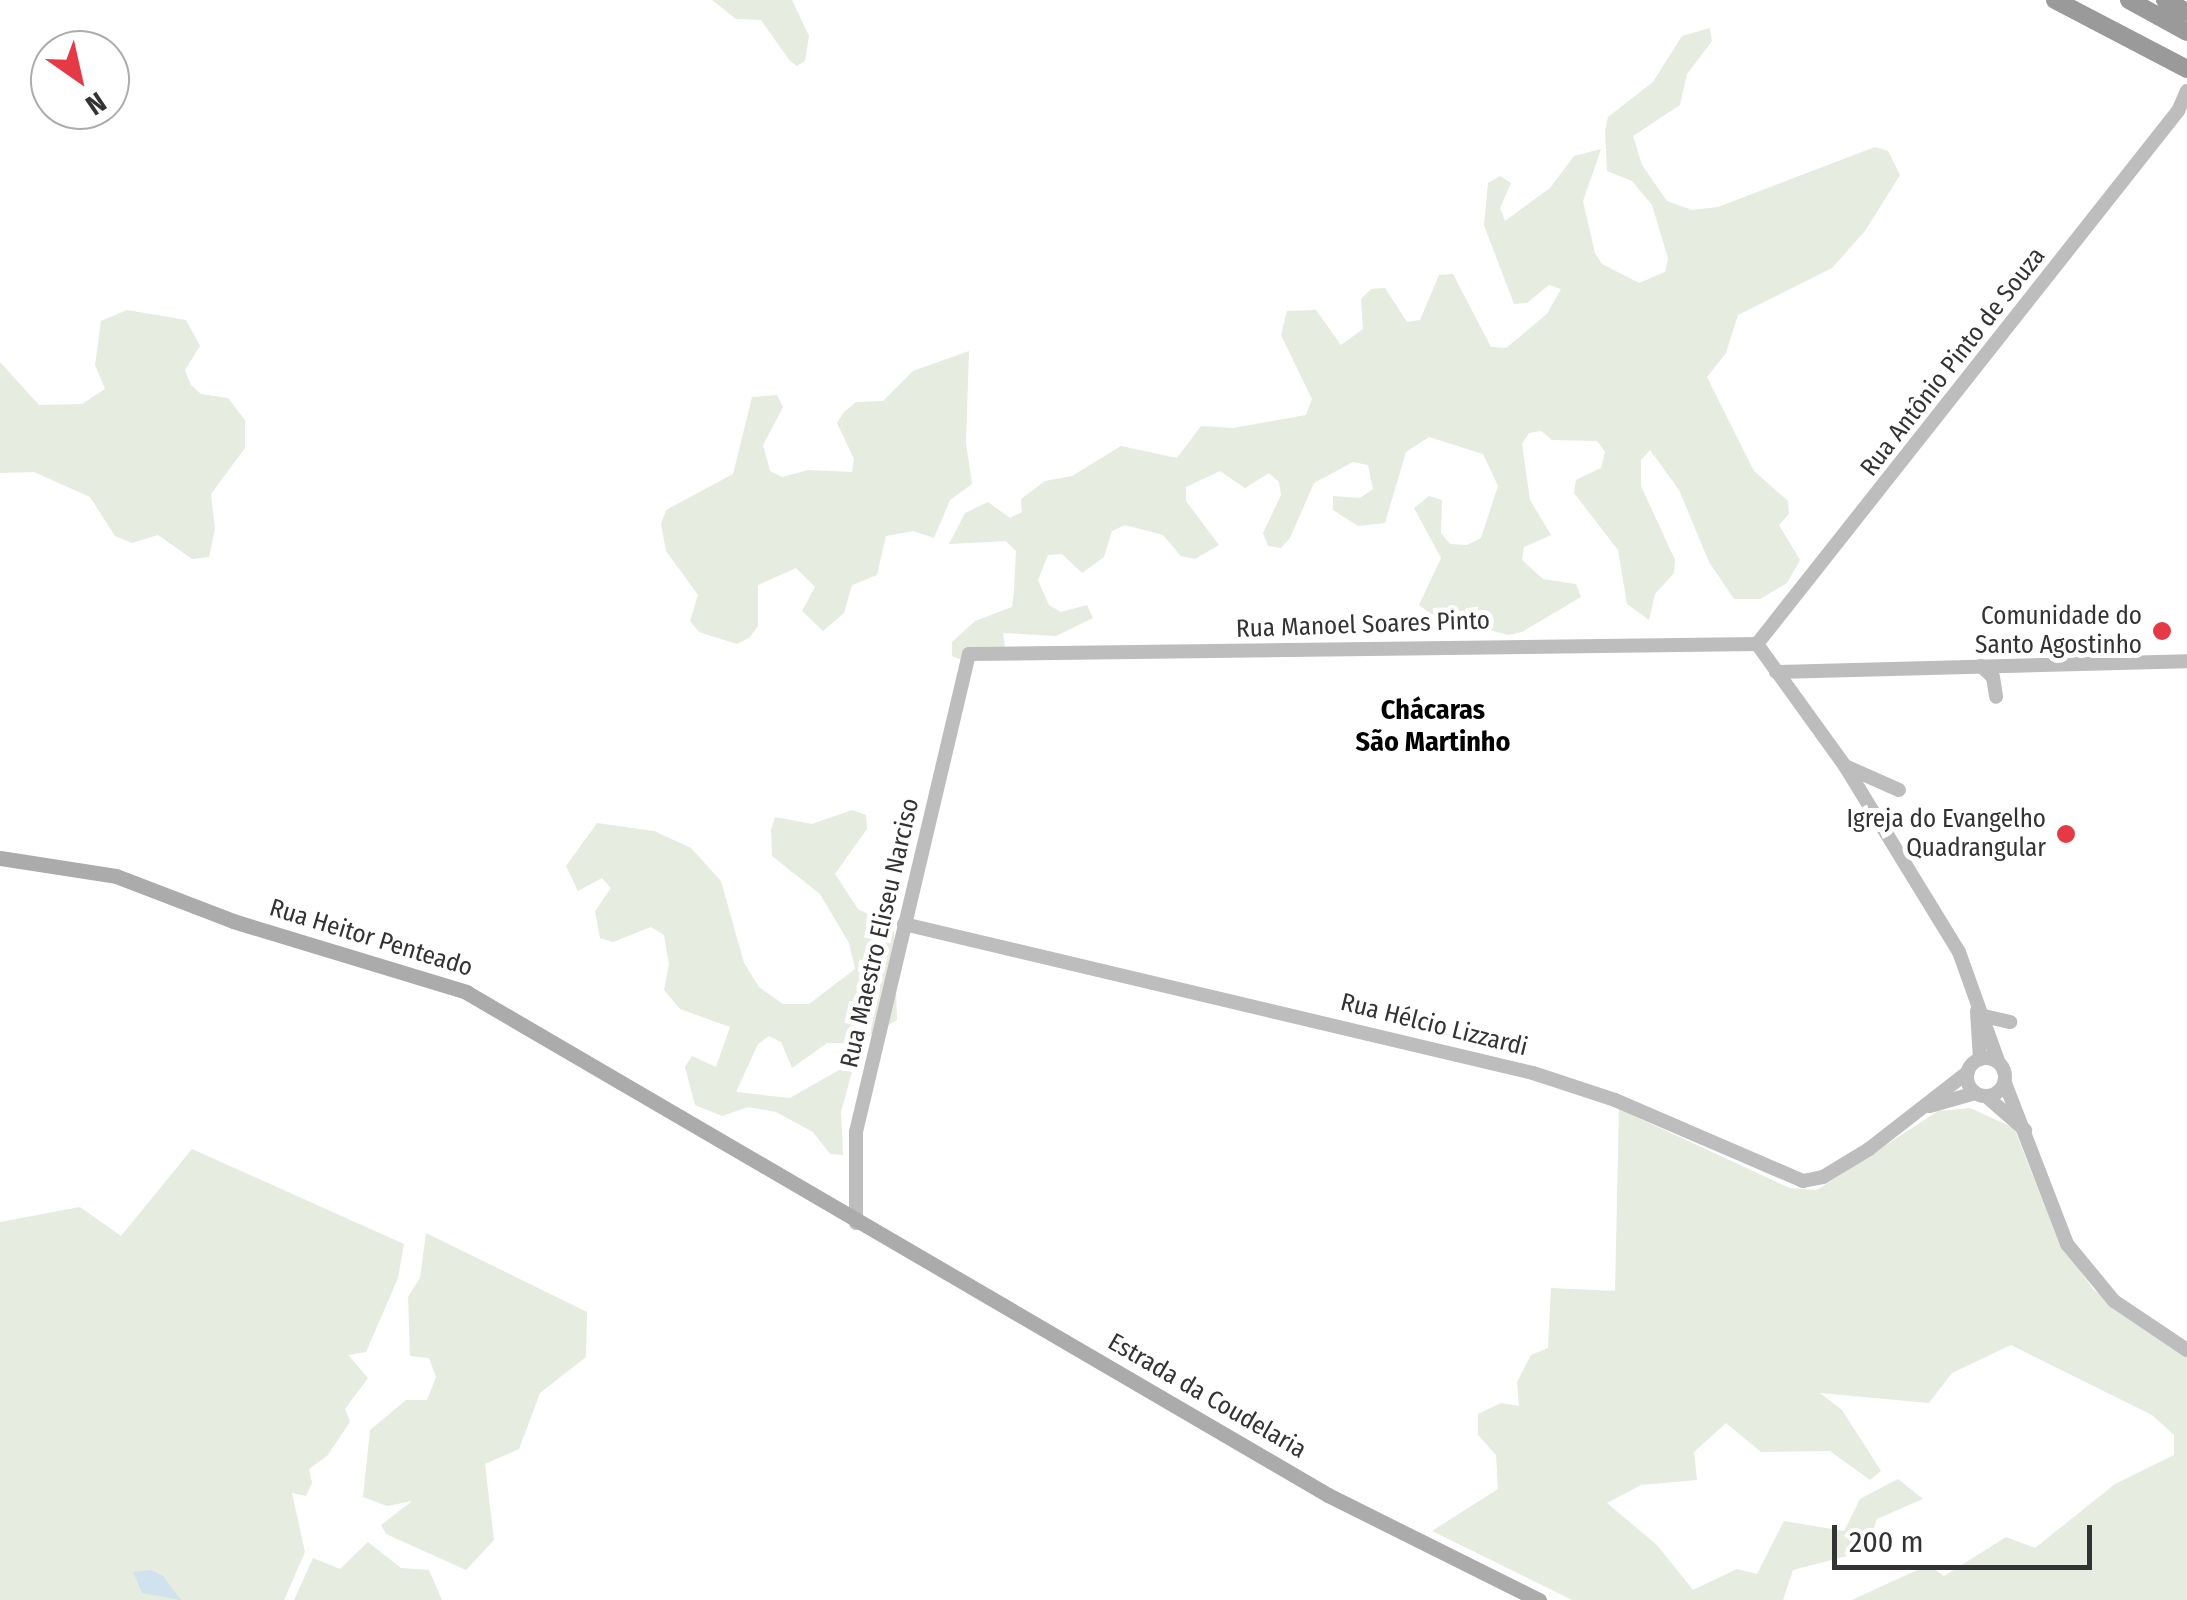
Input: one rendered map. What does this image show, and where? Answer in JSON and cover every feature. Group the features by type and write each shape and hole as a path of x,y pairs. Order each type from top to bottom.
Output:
{"highway":[{"path":"2056,0 2187,70"},
{"path":"2126,0 2187,12"},
{"path":"2157,6 2187,32"}],"main road":[{"name":"Rua Heitor Penteado","path":"0,858 116,876 233,921 466,992 856,1223"},
{"name":"Estrada da Coudelaria","path":"856,1223 1328,1495 1539,1600"}],"street":[{"path":"2083,16 2180,74 2186,97"},
{"name":"Rua Antônio Pinto de Souza","path":"1757,644 2186,97"},
{"path":"1757,644 1845,766 1959,952 2068,1244 2088,1274 2114,1301 2187,1350"},
{"name":"Rua Manoel Soares Pinto","path":"969,654 1757,644"},
{"name":"Rua Maestro Eliseu Narciso","path":"856,1223 856,1132 969,654"},
{"path":"1776,672 2187,661"},
{"path":"1981,666 1993,676 1996,696"},
{"path":"1791,694 1815,669"},
{"path":"1845,766 1899,790"},
{"name":"Rua Hélcio Lizzardi","path":"904,924 1533,1073 1615,1100 1803,1181 1838,1170 1980,1059"},
{"path":"1980,1011 2010,1022"},
{"path":"1980,1011 1980,1059 1998,1061"},
{"path":"1968,1072 1981,1095 2025,1130"},
{"name":"Rua Hélcio Lizzardi","path":"1920,1109 1981,1095 2005,1083"}],"shaded area":[{"path":"712,0 792,0 809,36 805,61 797,66 790,61 761,20 736,19"},
{"path":"1710,28 1712,41 1687,74 1680,105 1633,136 1642,165 1667,201 1692,210 1718,207 1875,147 1888,151 1900,175 1865,231 1832,268 1738,315 1726,353 1707,377 1754,471 1788,501 1789,514 1779,525 1800,560 1787,583 1760,599 1734,599 1709,562 1679,490 1650,450 1641,460 1641,486 1675,560 1674,573 1655,594 1649,620 1627,604 1618,550 1574,493 1576,480 1601,468 1605,452 1597,441 1552,440 1541,431 1529,433 1522,444 1530,500 1551,535 1524,547 1522,560 1543,579 1576,584 1581,597 1522,632 1508,635 1462,622 1450,628 1419,605 1441,558 1414,508 1429,496 1442,500 1441,533 1450,544 1467,545 1481,538 1498,486 1483,454 1429,437 1406,452 1385,523 1358,526 1333,510 1333,496 1360,498 1373,489 1368,465 1353,462 1314,483 1290,538 1281,548 1268,546 1263,533 1281,495 1279,482 1269,473 1245,488 1220,471 1186,487 1186,501 1219,545 1195,559 1181,556 1163,535 1125,525 1112,531 1104,557 1082,573 1062,554 1048,555 1038,580 1049,605 1061,612 1087,605 1093,618 1056,636 1003,633 1005,646 966,662 952,656 952,642 975,621 1012,607 1014,591 1016,551 1006,541 949,544 965,513 988,502 1010,518 1022,512 1021,499 1045,481 1072,476 1121,446 1177,458 1201,426 1233,428 1306,415 1312,399 1281,335 1287,311 1316,310 1341,345 1363,329 1361,299 1371,289 1385,288 1407,322 1420,320 1439,275 1453,274 1491,347 1506,348 1547,314 1561,289 1549,285 1527,303 1514,304 1484,225 1488,183 1500,176 1511,183 1500,208 1505,221 1550,188 1574,156 1601,149 1583,201 1595,253 1602,264 1639,283 1665,272 1668,258 1652,205 1632,181 1607,171 1605,131 1608,117 1653,82 1682,36"},
{"path":"127,310 186,320 200,346 185,370 191,385 201,394 228,398 245,420 245,448 211,494 215,529 209,557 192,559 158,535 132,543 115,536 90,497 34,472 0,473 0,362 39,405 82,404 105,389 95,365 101,321"},
{"path":"969,351 966,443 972,484 950,500 934,538 913,531 886,536 877,575 852,585 844,613 823,631 802,611 815,587 796,568 758,585 758,626 750,637 737,644 699,632 690,621 698,595 666,551 661,524 666,510 733,474 752,397 777,395 783,407 763,445 770,471 782,477 808,470 852,472 854,459 837,423 844,412 856,402 883,401 913,371"},
{"path":"852,810 866,815 867,829 835,874 858,909 894,927 897,1020 856,1043 827,1043 792,1068 781,1042 769,1036 758,1044 736,1092 790,1098 839,1070 852,1072 841,1112 843,1155 830,1154 813,1132 776,1112 748,1107 722,1116 695,1105 685,1067 692,1056 716,1067 730,1027 680,1009 664,990 669,964 664,935 651,927 613,942 600,938 595,911 611,888 602,878 578,891 566,866 597,823 654,831 691,848 721,881 744,963 759,987 783,1004 809,1004 855,969 849,943 820,894 772,856 771,830 775,817 812,824"},
{"path":"1970,1108 2014,1128 2059,1242 2094,1290 2187,1356 2187,1600 1852,1600 1928,1565 1944,1576 2006,1537 2035,1548 2115,1484 2174,1455 2174,1435 2152,1415 2011,1345 1952,1373 1929,1403 1820,1393 1842,1410 1881,1471 1870,1480 1830,1451 1761,1452 1726,1423 1694,1452 1697,1480 1641,1485 1607,1503 1657,1545 1693,1590 1737,1569 1757,1574 1784,1521 1844,1531 1860,1499 1898,1479 1923,1499 1877,1519 1866,1551 1793,1570 1783,1600 1572,1600 1432,1531 1498,1489 1496,1455 1478,1435 1478,1414 1501,1403 1519,1406 1517,1382 1531,1355 1548,1348 1551,1288 1615,1291 1619,1109 1790,1188 1817,1190 1938,1111"},
{"path":"192,1149 404,1244 398,1278 366,1352 348,1355 368,1378 345,1409 350,1422 327,1456 309,1469 312,1483 306,1496 292,1493 305,1552 284,1600 0,1600 0,1222 80,1207 121,1236"},
{"path":"426,1233 587,1312 586,1357 540,1393 519,1449 485,1464 494,1540 466,1570 386,1534 381,1525 412,1501 387,1506 363,1497 370,1430 406,1400 427,1400 436,1377 429,1358 410,1356 408,1297 420,1278"},
{"path":"368,1542 401,1568 429,1570 442,1600 294,1600 313,1558 340,1569"}],"water":[{"path":"151,1570 163,1576 181,1600 142,1593 133,1572"}],"place":[{"name":"Comunidade do Santo Agostinho","path":"2162,631"},
{"name":"Igreja do Evangelho Quadrangular","path":"2066,834"}],"district":[{"name":"Chácaras São Martinho","path":"1433,726"}]}
